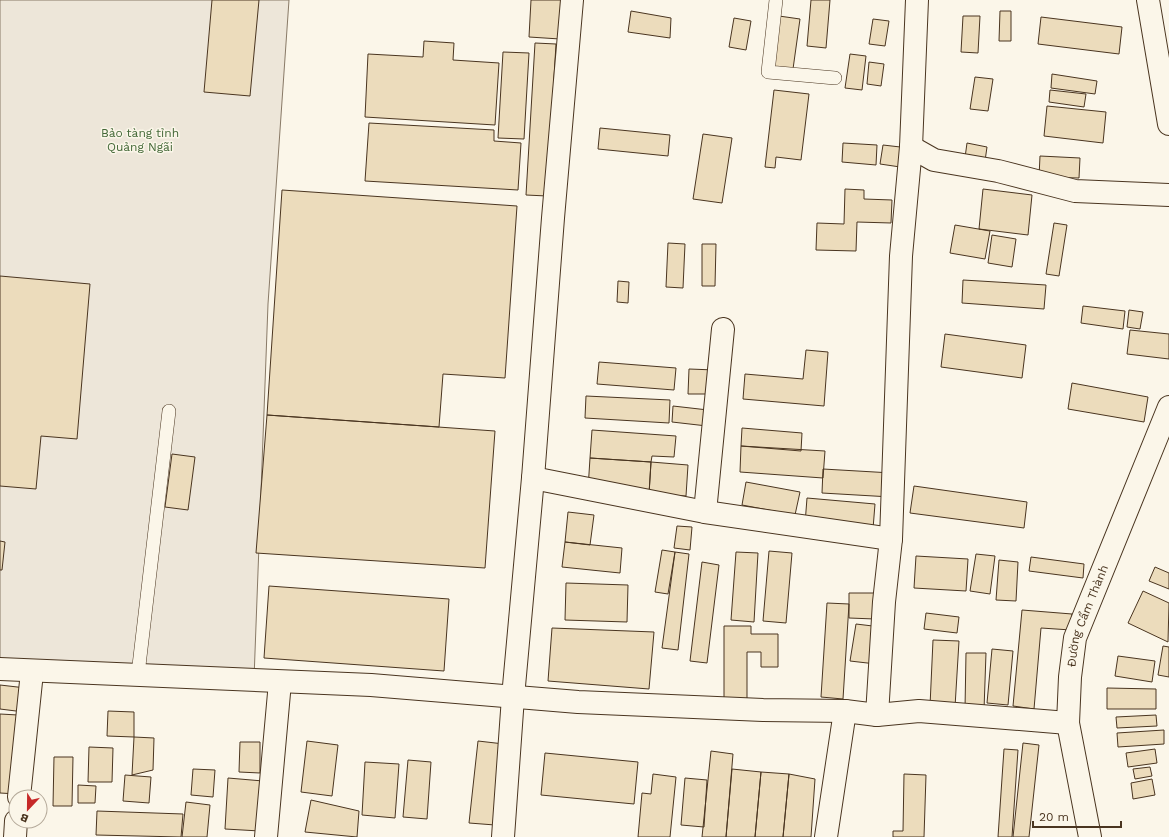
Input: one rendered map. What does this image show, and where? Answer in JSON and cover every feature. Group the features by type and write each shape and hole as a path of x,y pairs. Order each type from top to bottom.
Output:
{"street":[{"path":"503,837 513,697 533,478 553,218 572,0"},
{"path":"877,715 884,602 891,539 901,256 911,147 917,0"},
{"path":"1148,0 1169,124"},
{"path":"911,147 934,160 998,172 1075,191 1169,195"},
{"path":"705,512 723,329"},
{"name":"Đường Cẩm Thành","path":"1090,837 1068,723 1070,677 1075,638 1169,407"},
{"path":"533,478 705,512 891,539"},
{"path":"0,669 32,672 138,674 280,682 371,685 578,702 763,710 845,711 877,715 919,711 1068,723"},
{"path":"20,789 32,672"},
{"path":"266,837 280,682"},
{"path":"826,837 845,711"}],"lane":[{"path":"776,0 768,72 835,78"},
{"path":"138,674 169,411"}],"green space":[{"name":"Bảo tàng tỉnh Quảng Ngãi","path":"0,0 289,0 268,304 254,679 0,669"}],"building":[{"path":"212,0 259,0 250,96 204,92"},
{"path":"531,0 562,0 560,39 529,37"},
{"path":"811,0 830,0 826,48 807,46"},
{"path":"631,11 671,18 670,38 628,32"},
{"path":"1000,11 1011,11 1011,41 999,41"},
{"path":"779,16 800,19 793,69 771,66"},
{"path":"963,16 980,16 978,53 961,52"},
{"path":"1041,17 1122,27 1119,54 1038,44"},
{"path":"734,18 751,21 746,50 729,47"},
{"path":"873,19 889,21 885,46 869,44"},
{"path":"424,41 454,43 453,60 499,63 495,125 365,117 368,54 423,57"},
{"path":"535,43 556,44 547,196 526,195"},
{"path":"503,52 529,53 524,139 498,138"},
{"path":"850,54 866,56 862,90 845,88"},
{"path":"869,62 884,64 881,86 867,84"},
{"path":"1052,74 1097,81 1095,94 1051,88"},
{"path":"975,77 993,79 988,111 970,109"},
{"path":"774,90 809,94 801,160 776,157 775,168 765,167"},
{"path":"1050,90 1086,94 1084,107 1049,102"},
{"path":"1047,106 1106,112 1103,143 1044,136"},
{"path":"369,123 494,130 494,141 521,143 518,190 365,181"},
{"path":"600,128 670,135 668,156 598,149"},
{"path":"703,134 732,138 722,203 693,199"},
{"path":"843,143 877,145 876,165 842,162"},
{"path":"967,143 987,147 984,168 964,165"},
{"path":"883,145 909,148 907,168 880,164"},
{"path":"1040,156 1080,158 1079,178 1039,177"},
{"path":"845,189 864,190 864,199 892,200 891,223 857,222 856,251 816,250 817,223 844,224"},
{"path":"983,189 1032,195 1028,235 979,229"},
{"path":"282,190 517,206 505,378 443,374 439,427 267,415"},
{"path":"1054,223 1067,225 1059,276 1046,274"},
{"path":"955,225 990,231 985,259 950,253"},
{"path":"992,235 1016,239 1012,267 988,263"},
{"path":"668,243 685,244 683,288 666,287"},
{"path":"702,244 716,244 715,286 702,286"},
{"path":"0,276 90,284 77,439 41,436 36,489 0,486"},
{"path":"963,280 1046,285 1044,309 962,303"},
{"path":"618,281 629,282 628,303 617,302"},
{"path":"1083,306 1125,311 1123,329 1081,323"},
{"path":"1129,310 1143,312 1140,329 1127,327"},
{"path":"1130,330 1169,334 1169,359 1127,354"},
{"path":"945,334 1026,345 1022,378 941,367"},
{"path":"806,350 828,352 824,406 743,399 745,374 803,379"},
{"path":"599,362 676,368 674,390 597,384"},
{"path":"689,369 715,370 715,394 688,394"},
{"path":"1072,383 1148,397 1144,422 1068,409"},
{"path":"586,396 670,400 669,423 585,418"},
{"path":"673,406 708,410 707,426 672,422"},
{"path":"267,415 495,431 485,568 256,553"},
{"path":"742,428 802,433 801,451 741,446"},
{"path":"592,430 676,436 674,457 652,456 651,462 590,458"},
{"path":"741,446 825,451 823,478 740,472"},
{"path":"172,454 195,457 188,510 165,507"},
{"path":"590,458 651,462 649,494 588,489"},
{"path":"651,462 688,465 686,496 649,494"},
{"path":"823,469 892,473 891,497 822,493"},
{"path":"746,482 800,492 795,515 742,505"},
{"path":"914,486 1027,502 1024,528 910,513"},
{"path":"807,498 875,504 873,529 805,524"},
{"path":"568,512 594,515 590,545 565,542"},
{"path":"677,526 692,527 690,550 674,548"},
{"path":"0,541 5,542 2,570 0,570"},
{"path":"565,542 622,548 620,573 562,567"},
{"path":"662,550 675,552 668,594 655,592"},
{"path":"769,551 792,553 786,623 763,621"},
{"path":"675,552 689,554 678,650 662,648"},
{"path":"736,552 758,553 754,622 731,620"},
{"path":"976,554 995,556 990,594 970,591"},
{"path":"916,556 968,559 966,591 914,588"},
{"path":"1031,557 1084,564 1083,578 1029,571"},
{"path":"999,560 1018,562 1016,601 996,600"},
{"path":"702,562 719,565 707,663 690,661"},
{"path":"1155,567 1169,573 1169,589 1149,581"},
{"path":"566,583 628,585 627,622 565,620"},
{"path":"269,586 449,599 444,671 264,658"},
{"path":"1143,591 1169,603 1168,642 1128,623"},
{"path":"849,593 876,593 875,619 849,618"},
{"path":"827,603 849,604 843,699 821,697"},
{"path":"1022,610 1072,614 1071,630 1041,628 1034,709 1013,706"},
{"path":"926,613 959,617 957,633 924,629"},
{"path":"856,624 881,627 876,664 850,661"},
{"path":"724,626 751,626 751,634 778,634 778,667 761,667 761,652 747,652 747,702 724,701"},
{"path":"552,628 654,632 649,689 548,681"},
{"path":"933,640 959,641 955,707 930,706"},
{"path":"1163,646 1169,647 1169,677 1158,675"},
{"path":"992,649 1013,651 1008,705 987,703"},
{"path":"966,653 986,653 984,710 965,709"},
{"path":"1118,656 1155,661 1152,682 1115,676"},
{"path":"0,685 26,688 24,712 0,709"},
{"path":"1107,688 1156,689 1156,709 1107,709"},
{"path":"108,711 134,712 134,737 107,736"},
{"path":"0,714 18,715 17,789 8,789 8,793 0,793"},
{"path":"1156,715 1157,726 1117,728 1116,717"},
{"path":"1164,730 1164,744 1118,747 1117,733"},
{"path":"134,737 154,738 153,770 132,775"},
{"path":"307,741 338,745 332,796 301,792"},
{"path":"478,741 504,744 495,825 469,823"},
{"path":"240,742 260,742 260,773 239,772"},
{"path":"1023,743 1039,745 1029,837 1013,837"},
{"path":"89,747 113,748 112,782 88,782"},
{"path":"1004,749 1018,750 1012,837 998,837"},
{"path":"1155,749 1157,763 1128,767 1126,753"},
{"path":"711,751 733,754 726,837 702,837"},
{"path":"545,753 638,762 634,804 541,795"},
{"path":"54,757 73,757 72,806 53,806"},
{"path":"408,760 431,762 427,819 403,817"},
{"path":"365,762 399,764 395,818 362,815"},
{"path":"1150,767 1152,776 1135,779 1133,769"},
{"path":"193,769 215,770 213,797 191,795"},
{"path":"732,769 761,772 755,837 726,837"},
{"path":"761,772 789,774 783,837 755,837"},
{"path":"653,774 676,777 670,837 638,837 642,793 651,794"},
{"path":"789,774 815,779 811,837 783,837"},
{"path":"904,774 926,775 924,837 893,837 893,831 903,831"},
{"path":"125,775 151,777 149,803 123,801"},
{"path":"228,778 263,781 260,831 225,829"},
{"path":"685,778 707,780 704,827 681,825"},
{"path":"1152,779 1155,795 1133,799 1131,783"},
{"path":"78,785 96,786 95,803 78,803"},
{"path":"311,800 359,811 357,837 305,832"},
{"path":"186,802 210,805 207,837 182,837"},
{"path":"97,811 183,814 181,837 96,835"}]}
